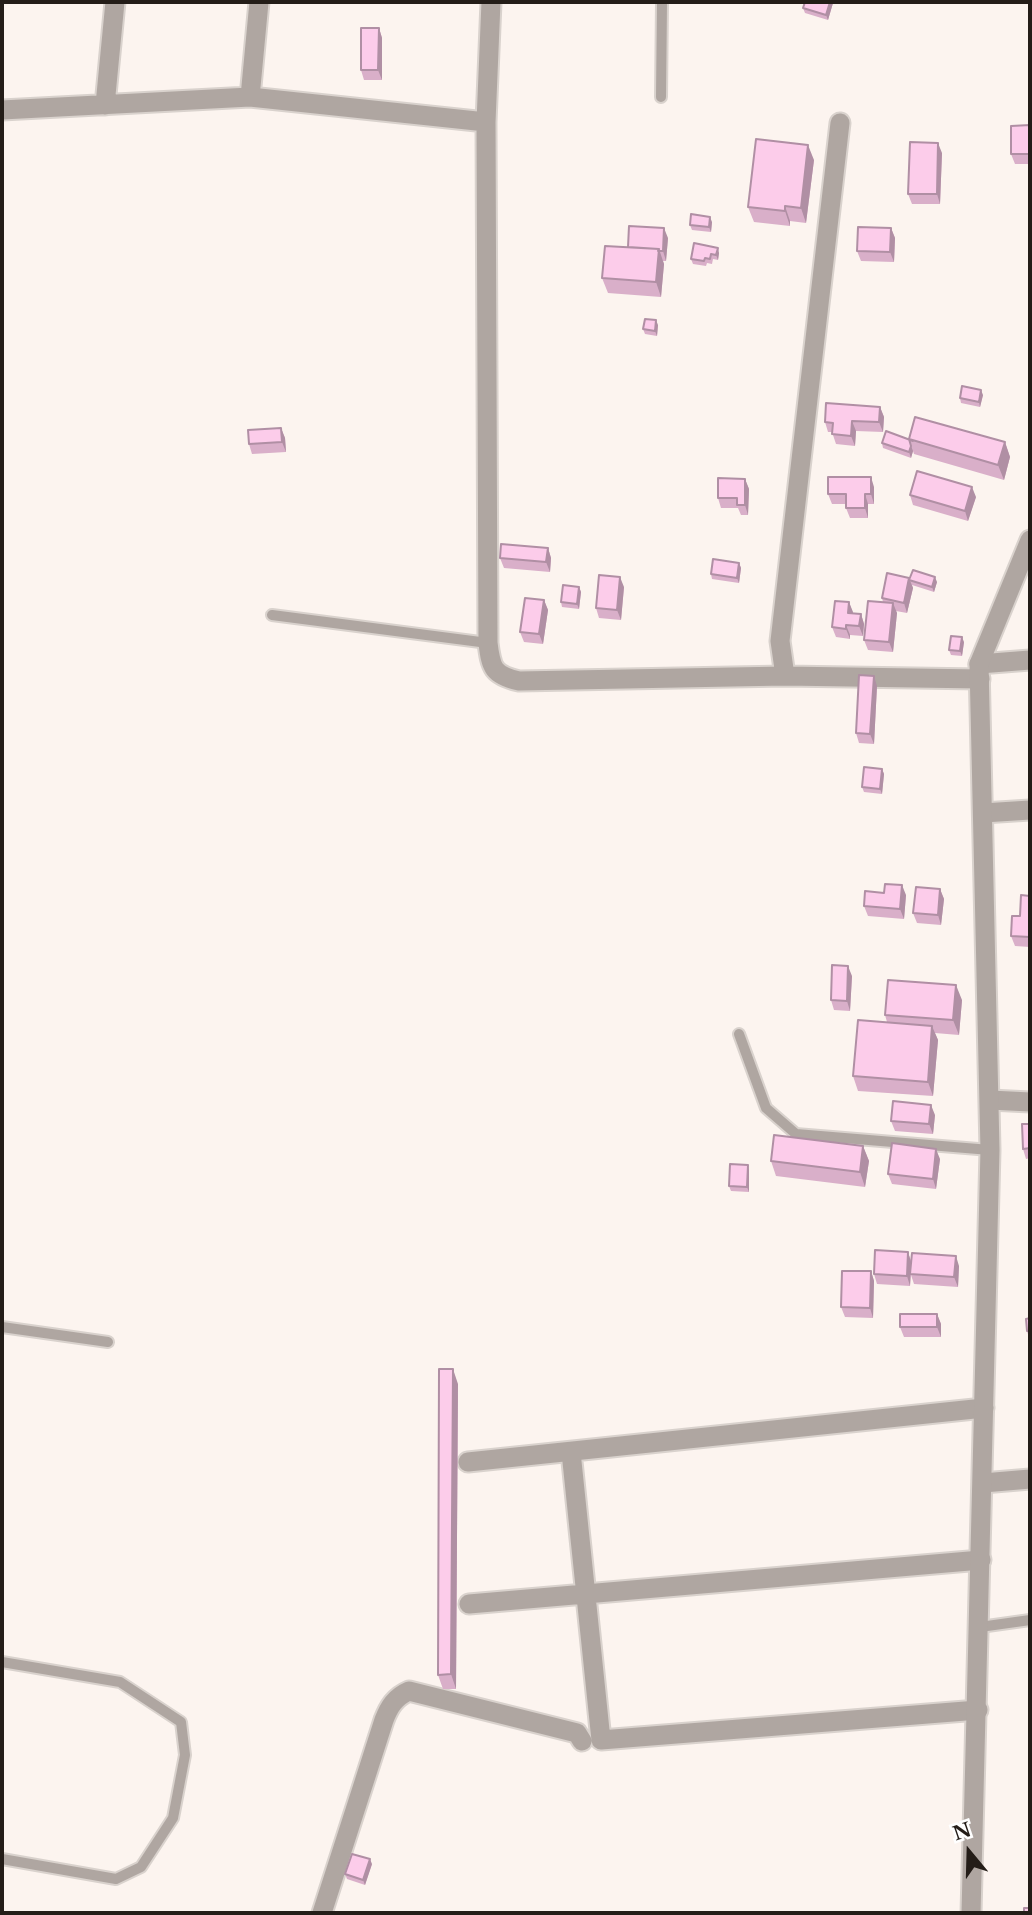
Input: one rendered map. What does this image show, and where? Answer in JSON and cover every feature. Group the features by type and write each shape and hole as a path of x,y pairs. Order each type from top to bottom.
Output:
{"street":[{"path":"105,105 115,2"},
{"path":"250,97 259,2"},
{"path":"491,2 486,122 488,643 491,663 496,672 505,678 519,681 785,676 979,671 1030,660"},
{"path":"2,110 250,97 486,122"},
{"path":"785,676 780,641 840,123"},
{"path":"971,1913 990,1150 979,671 1030,540"},
{"path":"983,813 1030,810"},
{"path":"990,1100 1030,1102"},
{"path":"468,1462 984,1408"},
{"path":"571,1452 601,1740 978,1710"},
{"path":"983,1483 1030,1479"},
{"path":"468,1604 981,1560"},
{"path":"322,1913 384,1720 388,1709 401,1695 408,1691 577,1732 582,1741"}],"lane":[{"path":"661,97 662,2"},
{"path":"272,615 488,643"},
{"path":"739,1034 766,1108 796,1134 990,1150"},
{"path":"2,1327 108,1342"},
{"path":"979,1628 1030,1620"},
{"path":"2,1662 120,1682 181,1722 185,1755 173,1818 141,1867 116,1879 2,1860"}],"building":[{"path":"805,2 830,2 826,15 803,8"},
{"path":"361,28 379,28 378,70 361,70"},
{"path":"1030,125 1030,154 1011,154 1011,126"},
{"path":"756,139 808,145 801,208 785,206 785,211 748,207"},
{"path":"910,142 938,143 937,194 908,194"},
{"path":"691,214 710,217 709,227 690,225"},
{"path":"629,226 664,228 663,251 628,247"},
{"path":"858,227 891,228 890,252 857,251"},
{"path":"694,243 718,248 716,255 711,254 710,259 705,258 704,261 691,259"},
{"path":"605,246 659,249 656,282 602,278"},
{"path":"645,319 656,320 655,331 643,329"},
{"path":"962,386 981,390 979,402 960,398"},
{"path":"826,403 880,407 879,422 852,421 851,436 832,434 833,423 825,422"},
{"path":"915,417 1005,442 998,465 909,439"},
{"path":"281,428 282,442 249,444 248,430"},
{"path":"886,431 909,440 909,452 882,443"},
{"path":"917,471 972,487 965,511 910,495"},
{"path":"828,477 871,477 871,494 865,494 865,508 846,508 846,494 828,494"},
{"path":"718,478 745,479 745,505 737,505 737,498 718,498"},
{"path":"501,544 548,548 546,562 500,558"},
{"path":"713,559 739,563 737,578 711,574"},
{"path":"913,570 935,577 932,587 909,580"},
{"path":"887,573 909,578 904,603 882,598"},
{"path":"599,575 620,577 617,610 596,608"},
{"path":"563,585 579,587 577,604 561,602"},
{"path":"525,598 544,600 539,634 520,632"},
{"path":"835,601 849,602 848,613 861,614 859,626 846,625 846,629 832,627"},
{"path":"868,601 893,603 889,642 864,640"},
{"path":"951,636 962,637 960,651 949,650"},
{"path":"859,675 874,676 870,734 856,733"},
{"path":"864,767 882,769 880,789 862,787"},
{"path":"885,884 902,885 900,909 864,906 865,891 884,893"},
{"path":"916,887 940,889 938,915 913,913"},
{"path":"1021,895 1030,896 1030,937 1011,936 1012,916 1020,916"},
{"path":"832,965 848,966 847,1001 831,1000"},
{"path":"888,980 956,985 953,1020 885,1015"},
{"path":"858,1020 932,1026 928,1082 853,1076"},
{"path":"893,1101 931,1105 929,1124 891,1121"},
{"path":"1022,1124 1030,1124 1030,1148 1023,1149"},
{"path":"774,1135 863,1146 860,1172 771,1161"},
{"path":"892,1143 936,1149 933,1179 888,1174"},
{"path":"730,1164 748,1165 747,1187 729,1186"},
{"path":"875,1250 908,1252 907,1276 874,1274"},
{"path":"912,1253 956,1256 954,1277 910,1274"},
{"path":"842,1271 871,1271 870,1308 841,1307"},
{"path":"900,1314 937,1314 937,1327 900,1327"},
{"path":"1030,1318 1030,1331 1027,1331 1026,1319"},
{"path":"439,1369 453,1369 451,1674 438,1675"},
{"path":"352,1854 370,1859 363,1880 345,1874"}]}
